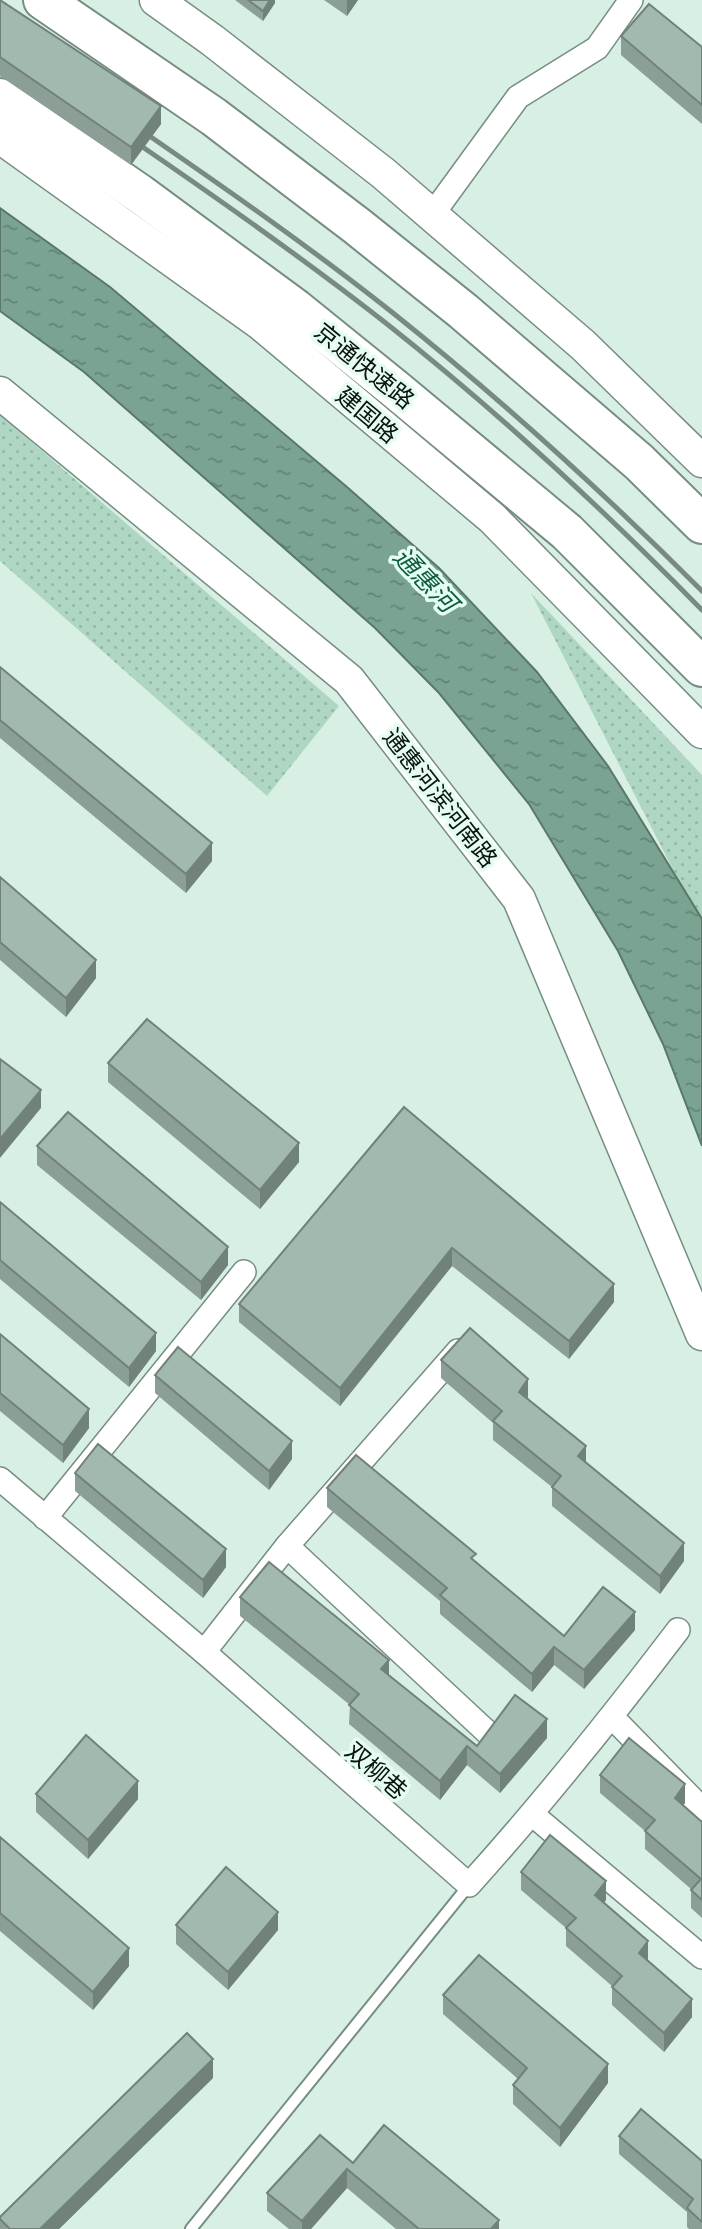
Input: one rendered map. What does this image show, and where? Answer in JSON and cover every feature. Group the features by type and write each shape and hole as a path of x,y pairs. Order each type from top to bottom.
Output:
{"highway":[{"path":"43,0 214,117 357,226 463,311 639,462 702,524"},
{"name":"京通快速路","path":"0,98 140,194 296,309 567,532 702,667"}],"main road":[{"path":"156,0 212,40 383,173 583,345 702,461"},
{"name":"建国路","path":"0,137 261,324 492,518 702,732"},
{"name":"通惠河滨河南路","path":"0,393 349,680 519,899 702,1334"}],"street":[{"path":"432,215 518,97 597,48 631,0"},
{"path":"45,1518 244,1272"},
{"path":"204,1652 287,1546 458,1351"},
{"name":"双柳巷","path":"0,1479 204,1652 468,1885"},
{"path":"287,1546 488,1733"},
{"path":"468,1885 533,1815 678,1630"},
{"path":"612,1717 702,1809"},
{"path":"533,1815 702,1957"}],"lane":[{"path":"191,2229 468,1885"}],"shaded area":[{"path":"0,415 339,706 267,796 0,561"},
{"path":"531,593 702,775 702,926"}],"water":[{"name":"通惠河","path":"0,208 110,287 439,568 537,672 608,766 702,919 702,1146 663,1044 618,951 529,804 439,693 375,628 84,372 0,311"}],"building":[{"path":"0,0 161,106 131,147 0,57"},
{"path":"248,0 270,0 263,11"},
{"path":"649,4 702,47 702,105 621,36"},
{"path":"0,667 212,843 186,874 0,720"},
{"path":"0,877 96,960 66,998 0,942"},
{"path":"147,1019 299,1143 260,1190 108,1063"},
{"path":"0,1059 41,1090 0,1139"},
{"path":"404,1107 614,1284 569,1341 452,1248 340,1388 239,1304"},
{"path":"68,1112 228,1247 201,1282 37,1146"},
{"path":"0,1202 156,1333 129,1368 0,1260"},
{"path":"470,1328 528,1379 519,1392 586,1446 578,1456 684,1543 660,1576 552,1487 561,1476 493,1421 502,1411 441,1360"},
{"path":"0,1334 89,1409 63,1445 0,1393"},
{"path":"178,1347 292,1441 269,1471 155,1375"},
{"path":"98,1444 226,1549 203,1580 75,1473"},
{"path":"356,1455 476,1554 471,1558 564,1636 603,1587 635,1612 584,1670 554,1647 532,1674 440,1595 447,1588 327,1488"},
{"path":"269,1562 389,1660 381,1669 477,1746 515,1695 547,1719 500,1774 467,1746 440,1781 349,1705 359,1694 240,1597"},
{"path":"86,1735 138,1781 88,1840 36,1794"},
{"path":"629,1738 685,1784 675,1798 702,1822 702,1900 691,1890 701,1879 645,1831 655,1820 600,1775"},
{"path":"550,1835 606,1881 595,1895 648,1941 639,1953 692,1999 664,2033 612,1987 622,1976 566,1928 576,1918 521,1872"},
{"path":"0,1837 129,1948 93,1992 0,1913"},
{"path":"226,1867 278,1912 228,1972 176,1925"},
{"path":"479,1955 608,2064 560,2128 513,2085 527,2068 443,1995"},
{"path":"187,2033 213,2059 40,2229 10,2229 0,2217"},
{"path":"641,2109 702,2161 702,2222 687,2208 693,2199 619,2136"},
{"path":"384,2125 499,2220 491,2229 419,2229 347,2169 302,2221 267,2193 320,2135 353,2163"}],"railway":[{"path":"135,126 362,288 434,346 552,448 702,591"},
{"path":"128,137 291,252 428,357 549,462 702,610"}]}
